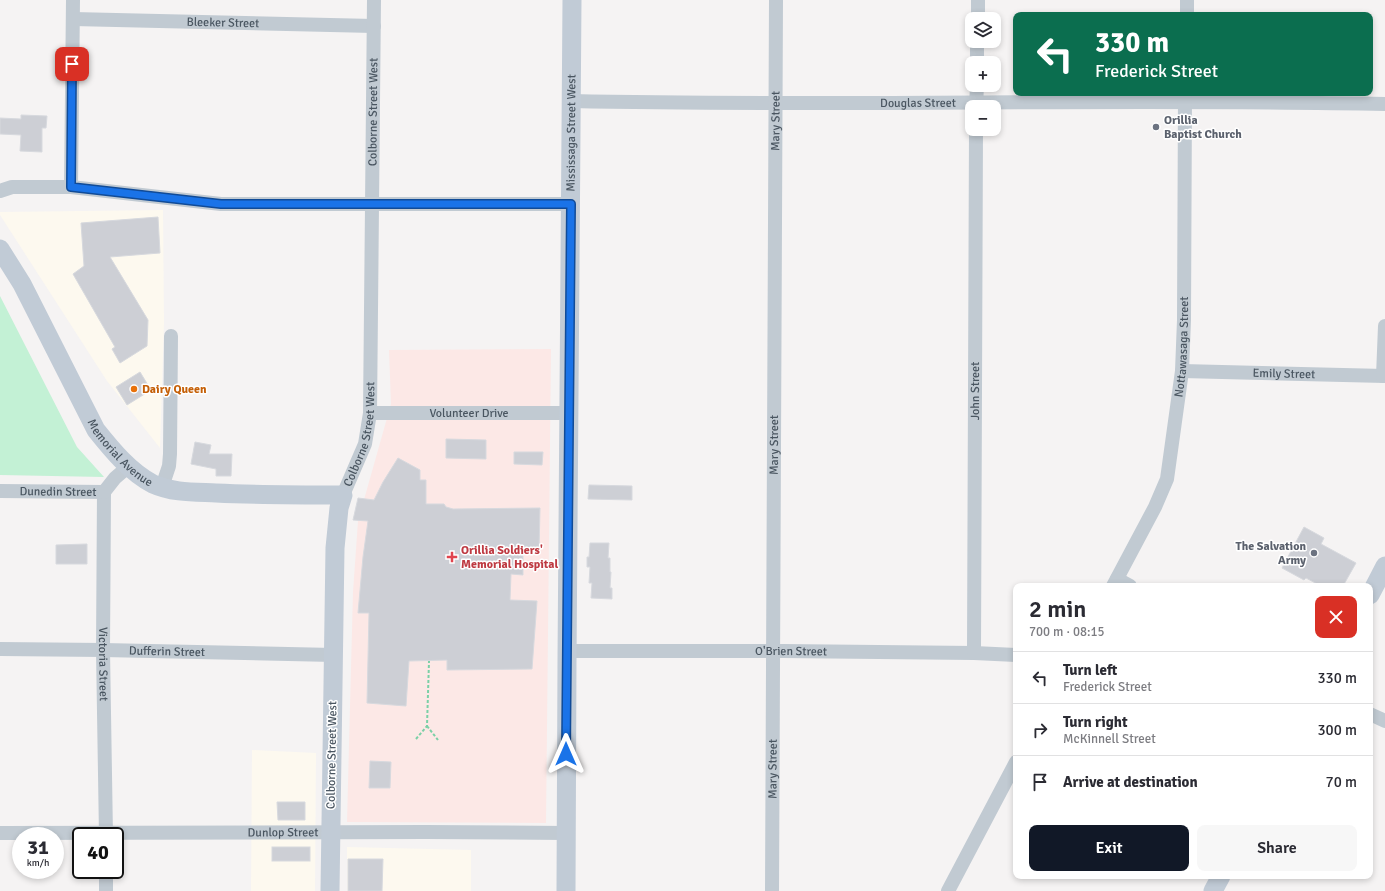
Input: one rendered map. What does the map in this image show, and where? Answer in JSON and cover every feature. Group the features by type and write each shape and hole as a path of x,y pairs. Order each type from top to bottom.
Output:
{"main road":[{"name":"Mississaga Street West","path":"566,891 572,0"},
{"name":"Memorial Avenue","path":"0,249 22,284 96,430 113,450 142,477 162,487 179,492 343,495"},
{"name":"Colborne Street West","path":"330,891 335,541 339,508 343,495"},
{"path":"1373,589 1385,566"},
{"path":"1213,891 1219,879"}],"street":[{"path":"71,187 73,0"},
{"name":"Colborne Street West","path":"343,495 365,444 370,413 374,0"},
{"name":"Mary Street","path":"772,891 776,0"},
{"path":"978,0 978,12"},
{"path":"1187,0 1187,12"},
{"name":"Bleeker Street","path":"73,19 374,26"},
{"name":"Douglas Street","path":"1001,104 1185,98 1385,104"},
{"name":"Nottawasaga Street","path":"1115,582 1155,507 1167,479 1182,371 1184,320 1185,98"},
{"name":"Douglas Street","path":"572,101 645,103 965,105"},
{"name":"John Street","path":"974,653 976,136"},
{"path":"0,191 12,187 71,187 221,204 571,204"},
{"path":"1384,376 1385,326"},
{"path":"162,487 169,466 170,454 171,336"},
{"name":"Emily Street","path":"1182,371 1384,376"},
{"name":"Volunteer Drive","path":"370,413 569,413"},
{"name":"Dunedin Street","path":"0,491 104,492 115,478 129,466"},
{"name":"Victoria Street","path":"104,492 103,650 106,827"},
{"name":"Dufferin Street","path":"0,649 334,655"},
{"name":"O'Brien Street","path":"567,651 774,651 974,653 1013,655"},
{"path":"1373,715 1385,721"},
{"path":"948,891 1013,768"},
{"name":"Dunlop Street","path":"124,834 331,832 566,833"},
{"name":"Dunlop Street","path":"0,833 72,834"},
{"path":"106,879 106,891"}],"path":[{"path":"416,739 427,726 429,661"},
{"path":"427,726 438,740"}],"shaded area":[{"path":"163,210 164,323 160,448 107,381 0,215 0,212"},
{"name":"Orillia Soldiers' Memorial Hospital","path":"551,349 546,823 347,822 353,592 358,521 391,404 389,350"},
{"path":"252,750 316,753 315,891 251,891"},
{"path":"347,847 471,850 471,891 347,891"}],"green space":[{"path":"0,296 77,447 104,477 0,475"}],"building":[{"path":"21,115 47,116 46,128 42,128 42,152 20,151 21,135 0,134 0,118 21,119"},
{"path":"158,217 160,253 110,257 148,320 147,346 120,363 112,349 115,347 73,274 84,266 81,223"},
{"path":"140,372 151,390 127,405 116,387"},
{"path":"446,439 486,440 486,459 446,458"},
{"path":"195,442 211,445 209,454 232,454 231,476 216,476 216,469 191,464"},
{"path":"514,452 543,452 542,465 514,464"},
{"path":"398,458 420,470 420,480 426,480 426,504 444,504 446,507 453,509 540,508 539,552 523,552 523,575 511,574 510,600 537,601 532,669 447,670 447,660 409,661 406,706 367,703 369,613 358,613 368,521 353,520 358,498 374,500"},
{"path":"589,485 632,486 632,500 588,499"},
{"name":"The Salvation Army","path":"1304,527 1324,538 1321,544 1356,563 1345,583 1315,583 1306,578 1304,580 1282,568"},
{"path":"590,543 609,543 608,558 610,558 610,588 612,588 612,599 591,598 592,583 589,583 590,567 587,567 587,557 589,557"},
{"path":"87,544 87,564 56,564 56,545"},
{"path":"370,761 391,762 390,788 369,788"},
{"path":"277,802 305,802 305,820 278,820"},
{"path":"272,847 310,847 310,861 272,861"},
{"path":"348,859 383,859 382,891 348,891"}],"place":[{"name":"Orillia Baptist Church","path":"1156,127"},
{"name":"Dairy Queen","path":"134,389"},
{"name":"The Salvation Army","path":"1314,553"},
{"name":"Orillia Soldiers' Memorial Hospital","path":"452,557"}],"route":[{"path":"72,64 71,187 221,204 571,204 566,754"}]}
